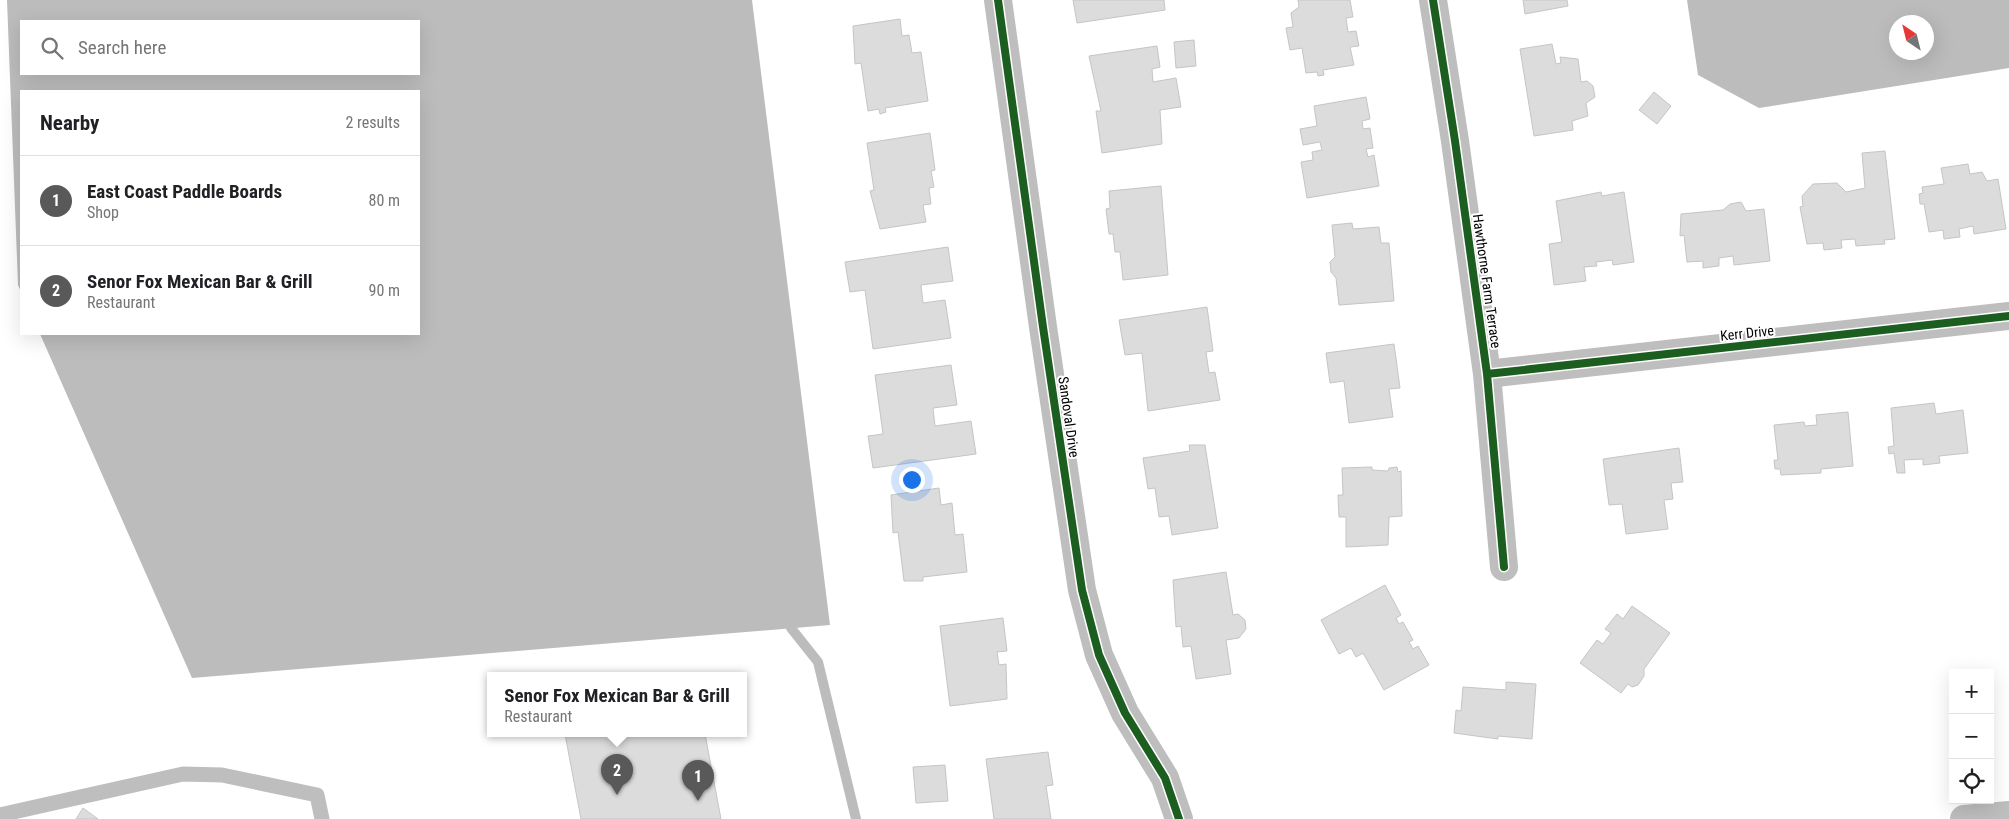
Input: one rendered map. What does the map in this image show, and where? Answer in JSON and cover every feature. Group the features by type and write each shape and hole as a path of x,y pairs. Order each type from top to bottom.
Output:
{"street":[{"name":"Sandoval Drive","path":"998,0 1044,336 1082,590 1099,655 1125,713 1165,778 1179,819"},
{"name":"Hawthorne Farm Terrace","path":"1433,0 1455,141 1487,374 1504,567"},
{"name":"Kerr Drive","path":"1487,374 2009,316"},
{"path":"1964,819 2009,816"}],"lane":[{"path":"0,815 183,774 222,775 317,795 322,819"}],"shaded area":[{"path":"7,0 752,0 830,625 192,678 40,335 420,335 420,90 20,90 20,290 18,285"},
{"path":"1687,0 2009,0 2009,68 1759,108 1698,75"}],"building":[{"path":"1073,0 1164,0 1165,10 1077,23"},
{"path":"1298,0 1350,0 1353,17 1346,18 1348,32 1356,31 1359,46 1350,47 1354,65 1323,70 1324,75 1318,76 1317,72 1306,73 1302,48 1290,50 1286,28 1293,27 1291,13 1299,7"},
{"path":"1523,0 1567,0 1568,6 1525,14"},
{"path":"900,19 902,36 909,35 912,53 921,52 928,101 885,108 886,112 880,114 879,109 868,111 861,63 855,64 853,26"},
{"path":"1194,40 1196,66 1176,68 1174,42"},
{"path":"1552,44 1556,64 1561,63 1560,57 1578,59 1581,82 1587,81 1593,86 1595,97 1586,103 1588,116 1572,121 1573,130 1534,136 1520,49"},
{"path":"1157,46 1160,67 1152,69 1153,82 1176,78 1181,107 1160,110 1162,144 1102,153 1096,111 1101,111 1089,56"},
{"path":"1654,92 1671,106 1657,124 1639,110"},
{"path":"1366,97 1370,119 1362,121 1363,129 1370,128 1373,148 1366,149 1368,157 1374,155 1379,186 1307,198 1301,162 1313,160 1312,152 1322,150 1320,142 1303,145 1300,129 1317,126 1314,106"},
{"path":"930,133 935,170 931,171 934,187 929,188 931,204 923,205 926,222 880,229 870,191 874,190 867,143"},
{"path":"1885,151 1895,239 1884,240 1885,244 1856,246 1855,239 1841,240 1842,248 1824,250 1823,243 1807,244 1800,207 1803,206 1802,196 1813,184 1837,183 1846,192 1865,188 1862,153"},
{"path":"1968,164 1970,174 1982,172 1987,181 1998,179 2006,229 1974,234 1973,226 1959,229 1960,237 1944,239 1943,230 1929,232 1924,204 1920,204 1919,194 1923,193 1922,187 1944,184 1941,168"},
{"path":"1161,186 1168,275 1123,280 1120,252 1115,252 1113,234 1109,234 1106,209 1110,208 1109,191"},
{"path":"1601,192 1602,196 1624,192 1634,262 1613,265 1612,260 1596,262 1597,266 1584,267 1586,281 1554,285 1549,244 1562,242 1556,201"},
{"path":"1741,202 1746,211 1764,209 1770,261 1734,265 1733,256 1719,258 1719,266 1703,268 1703,261 1687,262 1684,235 1680,236 1681,214 1723,210 1730,204"},
{"path":"1352,223 1353,229 1379,227 1381,243 1389,243 1394,301 1339,305 1336,278 1331,272 1330,262 1335,257 1332,225"},
{"path":"948,247 953,281 921,285 923,303 945,300 951,338 873,349 865,290 850,292 845,262"},
{"path":"1207,307 1213,351 1206,352 1209,373 1215,372 1220,400 1148,411 1142,353 1125,355 1119,320"},
{"path":"1394,344 1400,388 1389,389 1393,417 1349,423 1344,381 1330,383 1326,353"},
{"path":"951,365 957,405 933,408 935,426 971,421 976,454 873,468 868,436 883,434 875,375"},
{"path":"1934,403 1936,414 1963,410 1968,453 1939,456 1940,463 1923,465 1923,459 1904,460 1905,473 1897,473 1894,453 1889,454 1888,447 1894,446 1891,408"},
{"path":"1848,412 1853,466 1821,469 1821,473 1781,475 1780,469 1775,469 1774,460 1778,460 1774,425 1804,422 1805,426 1817,425 1816,415"},
{"path":"1189,445 1205,445 1218,528 1172,535 1169,516 1159,517 1155,488 1148,489 1143,458 1190,451"},
{"path":"1679,448 1683,482 1671,483 1673,499 1664,500 1668,529 1626,534 1622,504 1609,505 1603,459"},
{"path":"1372,467 1372,470 1388,471 1389,468 1397,467 1398,472 1401,471 1402,516 1389,517 1388,545 1346,547 1346,517 1339,517 1338,495 1343,495 1342,468"},
{"path":"939,488 941,505 952,503 955,535 963,534 967,572 923,577 923,581 904,581 898,532 893,533 891,495"},
{"path":"1226,572 1233,615 1238,614 1245,620 1246,629 1239,638 1226,640 1231,674 1196,679 1191,646 1183,647 1181,626 1176,627 1173,580"},
{"path":"1385,585 1401,615 1396,618 1399,624 1403,622 1413,640 1409,642 1413,649 1418,646 1429,665 1384,690 1363,653 1356,657 1351,648 1339,654 1321,620"},
{"path":"1632,606 1670,633 1644,669 1644,676 1638,685 1632,687 1628,684 1621,693 1580,663 1597,640 1603,644 1611,633 1605,629 1617,614 1623,619"},
{"path":"1003,618 1007,651 997,652 999,665 1006,664 1007,699 950,706 940,626"},
{"path":"1506,682 1536,684 1532,739 1498,736 1498,739 1454,733 1456,710 1461,711 1463,687 1506,690"},
{"path":"566,737 706,737 721,819 581,819"},
{"path":"1048,752 1053,785 1046,786 1051,819 994,819 986,759"},
{"path":"945,765 948,801 916,803 913,767"},
{"path":"83,808 98,819 76,819"}],"waterway":[{"path":"791,628 818,662 856,819"}],"cycle path":[{"path":"998,0 1043,327 1082,590 1099,655 1125,713 1165,778 1179,819"},
{"path":"1433,0 1455,141 1487,374 1504,567"},
{"path":"1487,374 2009,316"}],"place":[{"name":"Senor Fox Mexican Bar & Grill","path":"617,795"},
{"name":"East Coast Paddle Boards","path":"698,801"}]}
